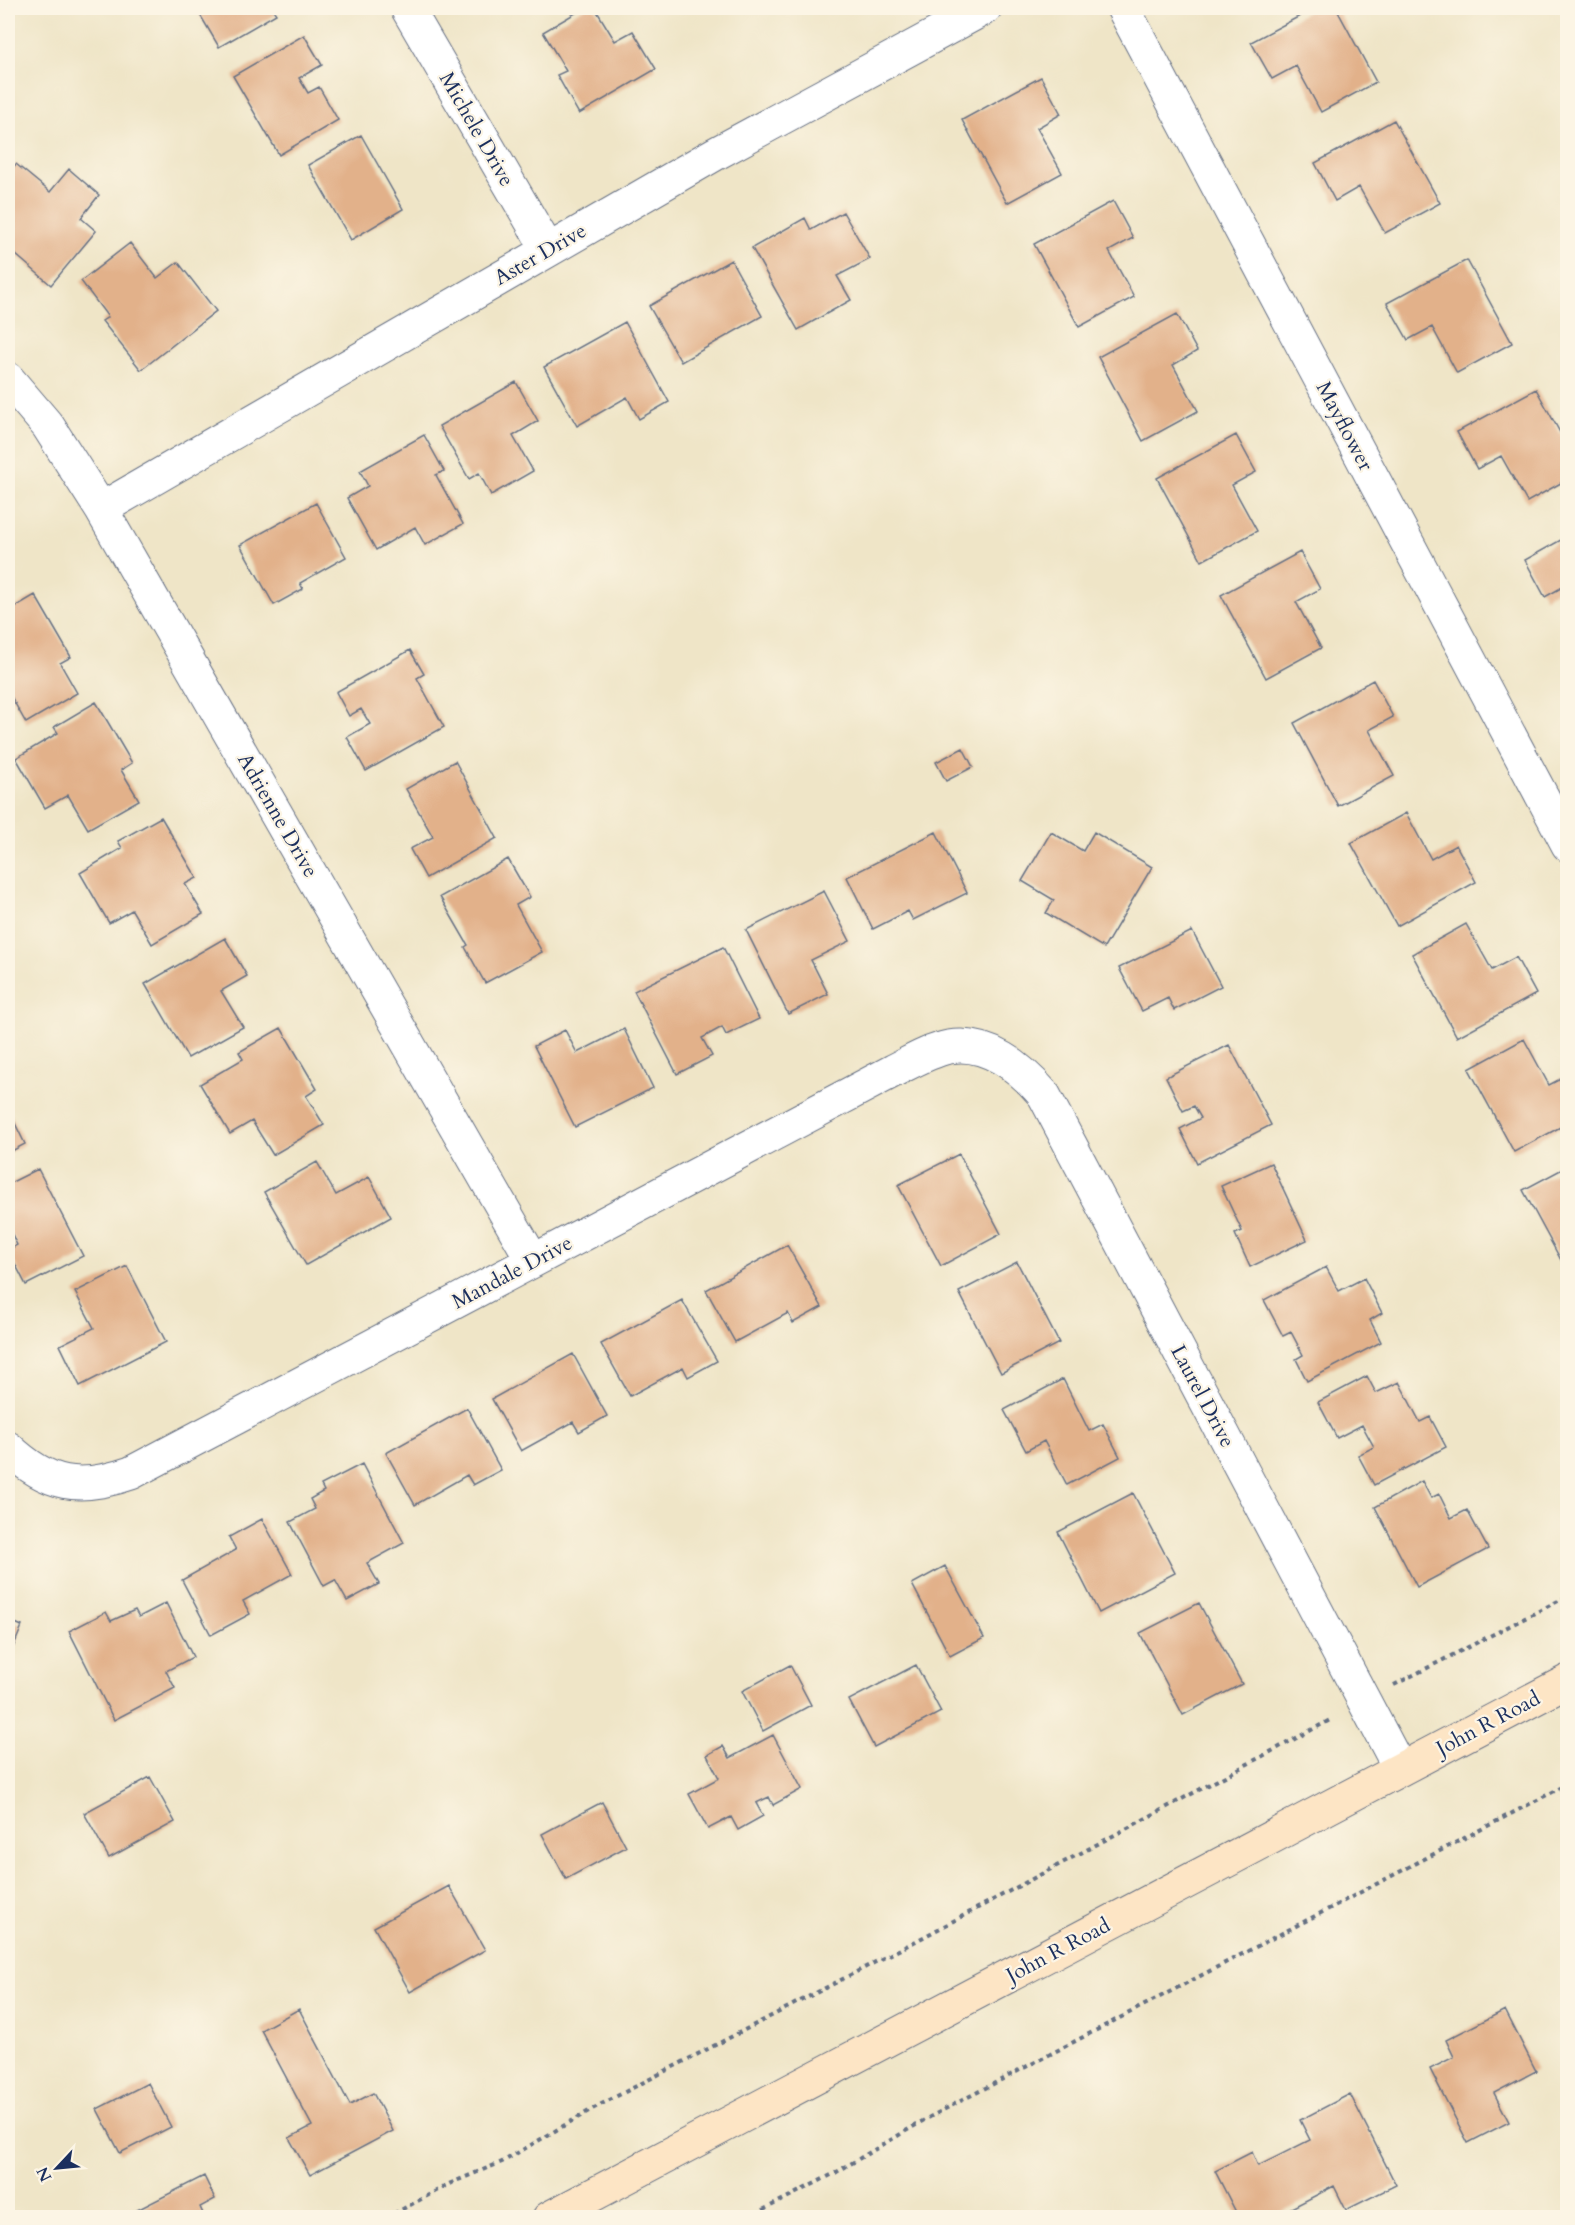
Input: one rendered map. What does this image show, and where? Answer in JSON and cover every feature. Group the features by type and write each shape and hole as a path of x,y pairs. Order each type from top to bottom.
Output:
{"main road":[{"name":"John R Road","path":"549,2217 1568,1681"}],"street":[{"name":"Michele Drive","path":"407,8 548,250"},
{"name":"Aster Drive","path":"101,509 807,102 985,8"},
{"name":"Mayflower","path":"1123,8 1568,845"},
{"name":"Adrienne Drive","path":"8,379 48,426 101,509 533,1262"},
{"name":"Mandale Drive","path":"8,1448 42,1475 58,1482 76,1484 104,1482 131,1473 893,1071 948,1047 980,1049"},
{"name":"Laurel Drive","path":"980,1049 1011,1062 1028,1076 1044,1095 1400,1769"}],"path":[{"path":"1397,1684 1568,1596"},
{"path":"386,2217 451,2183 502,2162 594,2108 914,1942 1331,1720"},
{"path":"747,2217 835,2173 926,2119 1568,1784"}],"building":[{"path":"196,8 272,8 276,14 219,47"},
{"path":"584,8 595,8 615,41 633,31 656,69 579,114 557,75 566,71 543,32"},
{"path":"1315,8 1336,8 1376,82 1321,112 1296,66 1272,79 1251,42"},
{"path":"304,35 322,65 299,78 308,93 319,87 338,120 279,155 233,76"},
{"path":"1041,77 1061,114 1037,128 1062,173 1007,203 962,120"},
{"path":"1394,120 1440,203 1385,233 1359,187 1335,201 1315,163"},
{"path":"361,135 403,209 351,240 308,165"},
{"path":"16,164 50,192 69,169 99,195 81,218 96,231 51,285 8,248 8,232 12,227 8,223 8,173"},
{"path":"1113,201 1133,238 1109,251 1134,297 1079,327 1034,244"},
{"path":"843,212 870,259 837,276 851,300 798,330 752,248 805,218 811,230"},
{"path":"130,243 157,278 178,262 216,311 141,370 102,321 108,317 81,281"},
{"path":"731,260 762,316 681,362 649,306"},
{"path":"1467,260 1512,343 1457,373 1432,327 1408,340 1387,303"},
{"path":"1177,314 1197,351 1173,365 1198,411 1143,441 1098,357"},
{"path":"625,322 669,402 639,419 627,397 577,426 544,367"},
{"path":"516,382 538,421 513,436 533,471 491,495 479,473 469,479 439,426"},
{"path":"1536,389 1568,447 1568,479 1527,502 1501,456 1477,469 1457,432"},
{"path":"424,435 444,471 436,475 463,524 425,545 415,527 376,550 347,498 368,486 360,471"},
{"path":"1236,435 1256,472 1232,485 1257,531 1202,561 1157,478"},
{"path":"316,503 346,557 300,583 303,589 274,605 240,545"},
{"path":"1568,536 1568,584 1545,597 1525,560"},
{"path":"1300,552 1320,589 1296,602 1321,648 1266,678 1221,595"},
{"path":"35,595 71,657 60,663 77,693 26,723 8,691 8,611"},
{"path":"410,650 424,674 417,678 444,727 366,771 347,737 370,724 361,709 349,716 336,692"},
{"path":"1373,680 1393,717 1369,730 1394,776 1338,806 1294,723"},
{"path":"96,702 132,763 121,770 139,800 88,829 68,795 45,808 16,758 58,733 54,727"},
{"path":"963,748 973,767 946,781 936,762"},
{"path":"455,761 497,838 426,878 410,849 433,837 406,789"},
{"path":"1406,813 1431,859 1456,845 1476,882 1397,926 1351,843"},
{"path":"161,817 197,878 185,884 203,914 152,944 132,910 109,923 80,873 122,848 118,841"},
{"path":"936,832 967,893 913,920 908,911 873,929 847,877"},
{"path":"1051,832 1083,851 1094,832 1152,867 1104,948 1046,913 1054,900 1022,881"},
{"path":"508,859 530,897 516,905 542,952 485,983 465,947 468,945 440,897"},
{"path":"824,891 850,941 811,960 828,994 788,1014 746,930"},
{"path":"1466,924 1492,970 1516,957 1536,994 1457,1037 1412,954"},
{"path":"1192,931 1221,986 1174,1010 1168,998 1142,1011 1119,968"},
{"path":"225,938 247,976 221,991 243,1027 188,1058 145,984"},
{"path":"723,947 759,1019 726,1035 722,1027 702,1038 712,1056 677,1074 634,991"},
{"path":"281,1028 317,1089 306,1096 324,1125 273,1155 252,1121 230,1134 200,1084 243,1059 239,1052"},
{"path":"624,1029 653,1088 575,1127 534,1046 565,1030 577,1053"},
{"path":"1524,1039 1549,1085 1568,1075 1568,1123 1514,1152 1469,1069"},
{"path":"1229,1045 1271,1125 1197,1163 1180,1129 1201,1118 1194,1106 1183,1111 1166,1077"},
{"path":"8,1109 25,1144 8,1153"},
{"path":"959,1154 1001,1234 941,1266 898,1185"},
{"path":"317,1162 336,1195 369,1177 391,1217 306,1265 264,1192"},
{"path":"1271,1163 1307,1240 1250,1267 1235,1234 1242,1231 1221,1186"},
{"path":"1568,1166 1568,1273 1523,1190"},
{"path":"38,1169 83,1256 26,1285 8,1250 17,1245 8,1226 8,1184"},
{"path":"787,1245 822,1307 793,1323 788,1313 735,1342 706,1290"},
{"path":"1017,1262 1059,1343 1001,1373 959,1292"},
{"path":"127,1266 166,1342 80,1386 60,1345 94,1328 75,1292"},
{"path":"1326,1267 1339,1291 1364,1278 1382,1313 1370,1320 1381,1342 1307,1381 1296,1359 1303,1355 1291,1332 1283,1336 1264,1300"},
{"path":"682,1300 717,1361 688,1377 683,1367 630,1396 601,1344"},
{"path":"573,1354 607,1416 579,1432 573,1422 521,1451 492,1399"},
{"path":"1367,1376 1376,1393 1399,1382 1420,1422 1430,1417 1446,1447 1374,1485 1358,1455 1374,1447 1362,1425 1337,1438 1318,1402"},
{"path":"1063,1379 1089,1431 1103,1424 1120,1457 1067,1485 1044,1441 1026,1451 1004,1410"},
{"path":"467,1408 501,1470 473,1485 467,1475 415,1505 386,1453"},
{"path":"362,1464 404,1543 367,1563 379,1584 347,1601 335,1580 324,1586 290,1522 315,1509 310,1499 324,1491 321,1485"},
{"path":"1422,1481 1431,1498 1439,1494 1451,1518 1467,1510 1488,1549 1417,1587 1375,1507"},
{"path":"1133,1493 1175,1573 1099,1613 1058,1532"},
{"path":"262,1519 292,1574 243,1601 250,1614 211,1635 182,1580 236,1550 229,1537"},
{"path":"945,1566 984,1638 950,1656 912,1584"},
{"path":"166,1603 193,1657 166,1671 175,1688 114,1720 69,1631 106,1612 111,1621 135,1610 139,1617"},
{"path":"1199,1603 1242,1684 1183,1715 1140,1633"},
{"path":"8,1620 22,1626 8,1660"},
{"path":"790,1665 811,1705 763,1731 742,1691"},
{"path":"916,1665 941,1712 874,1747 849,1700"},
{"path":"773,1735 802,1789 773,1805 769,1797 756,1803 763,1816 738,1830 731,1817 708,1829 689,1794 719,1778 707,1755 723,1746 730,1758"},
{"path":"150,1777 175,1822 109,1858 84,1813"},
{"path":"602,1802 626,1847 566,1879 542,1834"},
{"path":"449,1886 485,1950 410,1992 374,1927"},
{"path":"299,2009 350,2105 373,2093 393,2131 310,2175 289,2138 312,2126 261,2030"},
{"path":"1505,2010 1536,2071 1494,2093 1509,2122 1468,2143 1430,2069 1454,2057 1446,2040"},
{"path":"148,2083 171,2127 120,2153 97,2109"},
{"path":"1350,2094 1396,2185 1346,2210 1334,2186 1272,2218 1239,2218 1215,2171 1252,2152 1258,2166 1310,2140 1300,2120"},
{"path":"204,2176 215,2199 200,2207 205,2218 141,2218 137,2210"}]}
